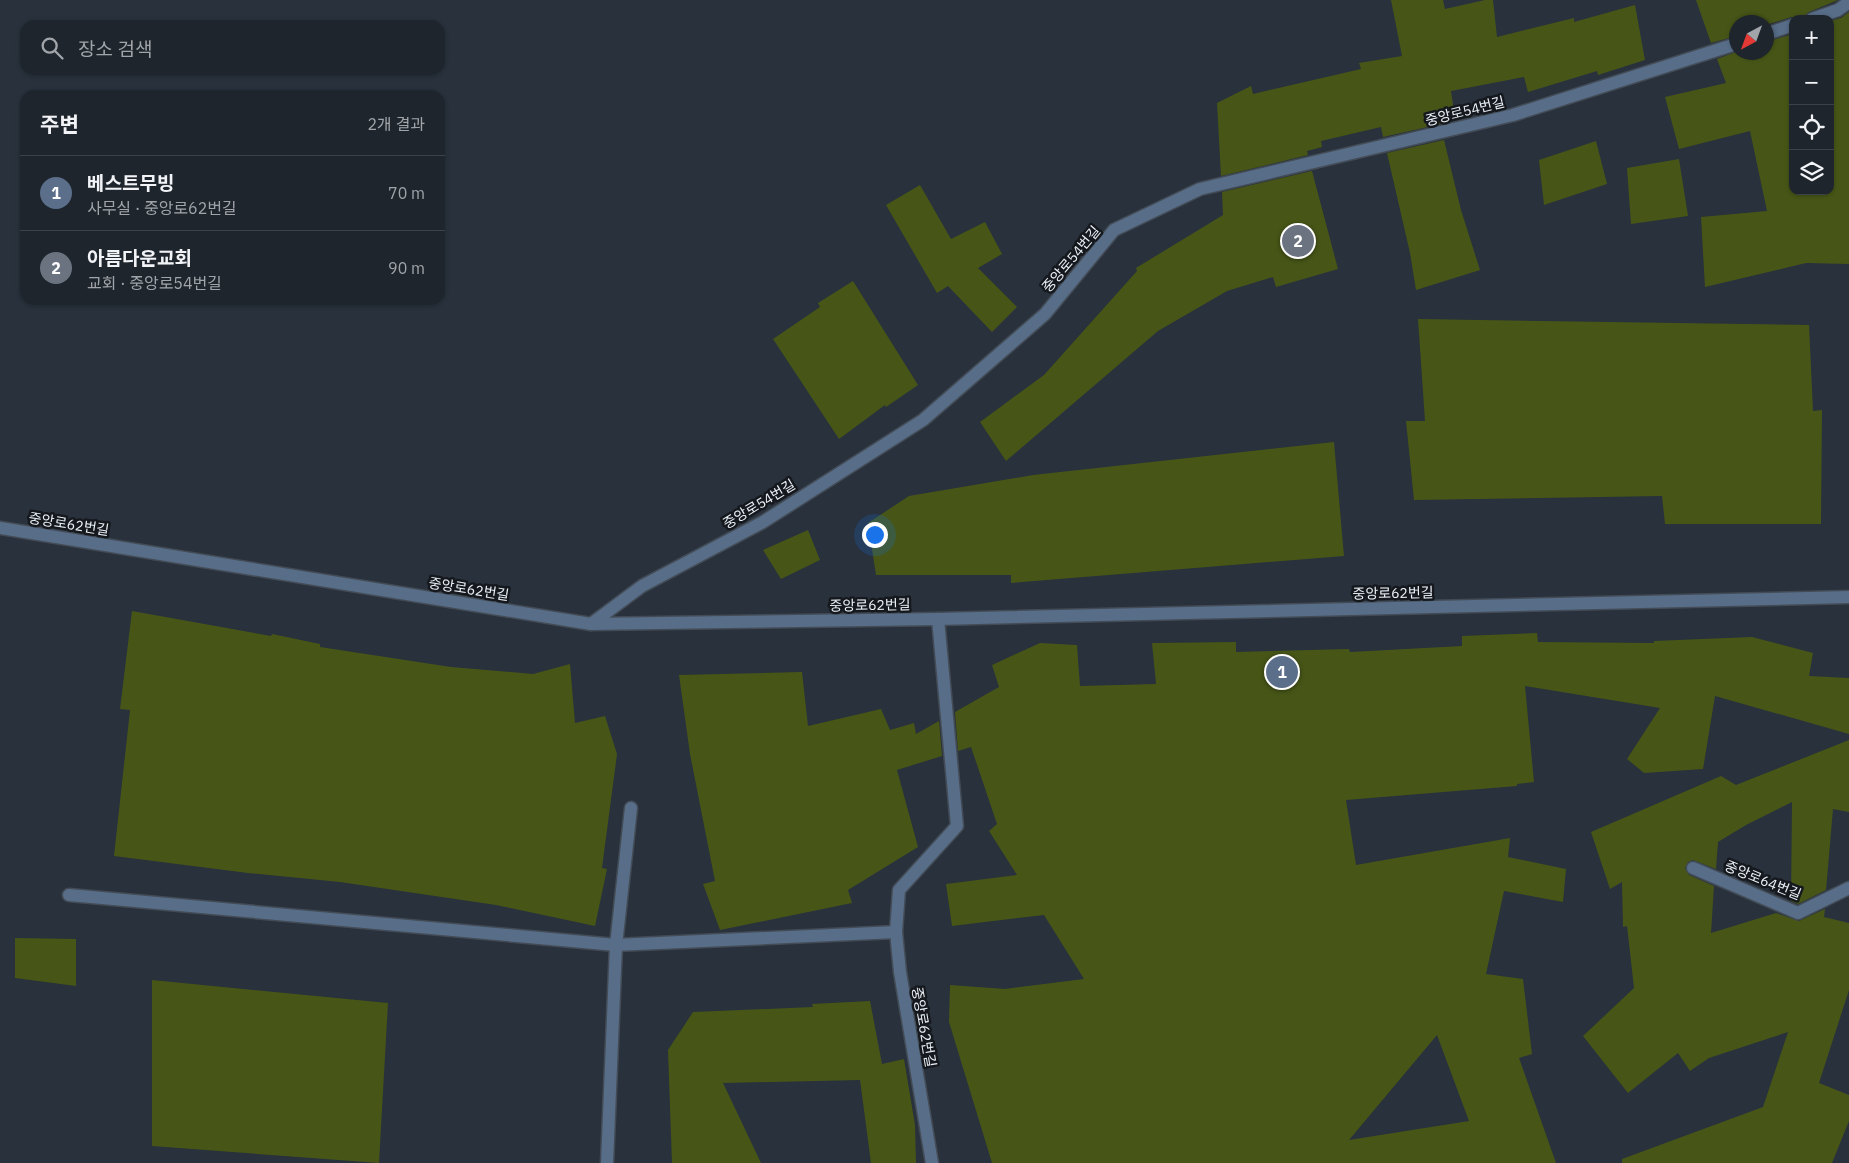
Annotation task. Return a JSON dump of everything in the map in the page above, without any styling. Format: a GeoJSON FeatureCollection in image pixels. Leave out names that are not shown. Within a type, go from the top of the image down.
{"type":"FeatureCollection","features":[{"type":"Feature","properties":{"kind":"street"},"geometry":{"type":"LineString","coordinates":[[1824,15],[1838,10],[1849,2]]}},
{"type":"Feature","properties":{"kind":"street"},"geometry":{"type":"LineString","coordinates":[[1774,31],[1789,26]]}},
{"type":"Feature","properties":{"kind":"street","name":"중앙로54번길"},"geometry":{"type":"LineString","coordinates":[[591,624],[642,586],[763,522],[923,420],[1045,314],[1114,230],[1200,189],[1513,115],[1729,46]]}},
{"type":"Feature","properties":{"kind":"street","name":"중앙로62번길"},"geometry":{"type":"LineString","coordinates":[[0,528],[591,624],[1849,597]]}},
{"type":"Feature","properties":{"kind":"street","name":"중앙로62번길"},"geometry":{"type":"LineString","coordinates":[[932,1163],[900,972],[896,932],[899,890],[957,826],[938,618]]}},
{"type":"Feature","properties":{"kind":"street"},"geometry":{"type":"LineString","coordinates":[[606,1163],[616,946],[631,808]]}},
{"type":"Feature","properties":{"kind":"street","name":"중앙로64번길"},"geometry":{"type":"LineString","coordinates":[[1693,868],[1798,913],[1849,888]]}},
{"type":"Feature","properties":{"kind":"street"},"geometry":{"type":"LineString","coordinates":[[68,894],[616,946],[896,932]]}},
{"type":"Feature","properties":{"kind":"building"},"geometry":{"type":"Polygon","coordinates":[[[1391,0],[1443,0],[1445,9],[1493,0],[1497,37],[1574,18],[1574,22],[1635,5],[1645,60],[1598,75],[1597,71],[1528,92],[1524,77],[1451,91],[1454,111],[1439,116],[1441,124],[1383,137],[1381,127],[1321,141],[1322,147],[1307,151],[1308,155],[1221,176],[1217,103],[1251,86],[1253,94],[1361,69],[1359,63],[1402,56],[1391,0]]]}},
{"type":"Feature","properties":{"kind":"building"},"geometry":{"type":"Polygon","coordinates":[[[1696,0],[1838,0],[1806,15],[1789,15],[1789,18],[1774,22],[1774,15],[1729,15],[1729,38],[1711,43],[1696,0]]]}},
{"type":"Feature","properties":{"kind":"building"},"geometry":{"type":"Polygon","coordinates":[[[1849,12],[1849,264],[1806,263],[1705,287],[1701,217],[1767,211],[1750,131],[1679,149],[1665,97],[1726,83],[1717,59],[1729,55],[1729,60],[1774,60],[1774,40],[1789,35],[1789,195],[1834,195],[1834,20],[1841,18],[1849,12]]]}},
{"type":"Feature","properties":{"kind":"building"},"geometry":{"type":"Polygon","coordinates":[[[1444,140],[1461,210],[1480,270],[1416,290],[1410,253],[1387,153],[1444,140]]]}},
{"type":"Feature","properties":{"kind":"building"},"geometry":{"type":"Polygon","coordinates":[[[1596,141],[1607,184],[1544,205],[1539,160],[1596,141]]]}},
{"type":"Feature","properties":{"kind":"building"},"geometry":{"type":"Polygon","coordinates":[[[1679,159],[1688,216],[1631,224],[1627,168],[1679,159]]]}},
{"type":"Feature","properties":{"kind":"building"},"geometry":{"type":"Polygon","coordinates":[[[1312,171],[1338,269],[1276,287],[1273,277],[1227,291],[1158,331],[1006,461],[980,422],[1044,375],[1137,271],[1136,268],[1223,215],[1222,192],[1312,171]]]}},
{"type":"Feature","properties":{"kind":"building"},"geometry":{"type":"Polygon","coordinates":[[[920,185],[951,239],[985,222],[1002,254],[978,268],[1017,307],[992,332],[948,286],[937,293],[886,205],[920,185]]]}},
{"type":"Feature","properties":{"kind":"building"},"geometry":{"type":"Polygon","coordinates":[[[853,281],[918,385],[886,407],[885,405],[839,439],[773,339],[820,307],[818,303],[853,281]]]}},
{"type":"Feature","properties":{"kind":"building"},"geometry":{"type":"Polygon","coordinates":[[[1418,319],[1809,325],[1813,411],[1822,410],[1821,524],[1665,524],[1662,496],[1414,500],[1406,421],[1425,421],[1418,319]]]}},
{"type":"Feature","properties":{"kind":"building"},"geometry":{"type":"Polygon","coordinates":[[[1334,442],[1344,556],[1011,583],[1011,575],[876,575],[868,523],[909,496],[1033,475],[1334,442]]]}},
{"type":"Feature","properties":{"kind":"building"},"geometry":{"type":"Polygon","coordinates":[[[808,530],[820,560],[781,579],[763,550],[808,530]]]}},
{"type":"Feature","properties":{"kind":"building"},"geometry":{"type":"Polygon","coordinates":[[[132,611],[271,636],[272,634],[320,644],[320,647],[451,667],[533,674],[570,664],[575,723],[605,716],[617,754],[602,868],[607,869],[595,926],[496,905],[340,882],[248,873],[114,856],[130,710],[120,709],[132,611]]]}},
{"type":"Feature","properties":{"kind":"building"},"geometry":{"type":"Polygon","coordinates":[[[1537,633],[1538,642],[1654,643],[1654,641],[1752,637],[1813,653],[1809,676],[1849,678],[1849,734],[1715,696],[1703,769],[1644,773],[1627,759],[1660,708],[1525,686],[1534,782],[1517,784],[1517,786],[1346,800],[1356,865],[1510,838],[1508,857],[1566,869],[1563,902],[1504,891],[1486,974],[1523,979],[1532,1054],[1519,1058],[1556,1163],[992,1163],[949,1022],[950,985],[1005,989],[1084,979],[1044,915],[952,926],[946,884],[1017,875],[989,831],[997,824],[971,747],[958,751],[955,712],[999,687],[992,665],[1040,643],[1077,645],[1080,686],[1156,684],[1152,643],[1236,642],[1236,652],[1349,649],[1350,652],[1462,646],[1462,636],[1537,633]],[[1437,1035],[1349,1140],[1469,1121],[1437,1035]]]}},
{"type":"Feature","properties":{"kind":"building"},"geometry":{"type":"Polygon","coordinates":[[[802,672],[808,726],[881,709],[890,730],[914,723],[916,734],[939,721],[942,756],[897,770],[918,847],[848,890],[852,903],[720,930],[703,884],[715,881],[690,754],[679,675],[802,672]]]}},
{"type":"Feature","properties":{"kind":"building"},"geometry":{"type":"Polygon","coordinates":[[[1849,740],[1849,812],[1833,809],[1826,890],[1798,904],[1791,901],[1792,802],[1746,825],[1718,842],[1716,869],[1693,860],[1688,862],[1685,868],[1689,875],[1714,886],[1711,933],[1776,913],[1799,921],[1825,909],[1824,917],[1849,923],[1849,990],[1819,1083],[1849,1095],[1849,1121],[1832,1163],[1622,1163],[1622,1159],[1763,1107],[1788,1032],[1709,1058],[1690,1071],[1678,1053],[1628,1093],[1583,1036],[1634,988],[1627,926],[1623,927],[1622,882],[1610,889],[1591,832],[1721,776],[1736,785],[1849,740]]]}},
{"type":"Feature","properties":{"kind":"building"},"geometry":{"type":"Polygon","coordinates":[[[15,938],[76,939],[76,986],[15,978],[15,938]]]}},
{"type":"Feature","properties":{"kind":"building"},"geometry":{"type":"Polygon","coordinates":[[[152,980],[388,1003],[379,1163],[152,1146],[152,980]]]}},
{"type":"Feature","properties":{"kind":"building"},"geometry":{"type":"Polygon","coordinates":[[[870,1001],[882,1064],[904,1059],[915,1125],[916,1163],[871,1163],[860,1080],[723,1083],[761,1163],[672,1163],[668,1050],[693,1012],[813,1007],[812,1004],[870,1001]]]}},
{"type":"Feature","properties":{"kind":"place","name":"아름다운교회"},"geometry":{"type":"Point","coordinates":[1298,241]}},
{"type":"Feature","properties":{"kind":"place","name":"베스트무빙"},"geometry":{"type":"Point","coordinates":[1282,672]}}]}
